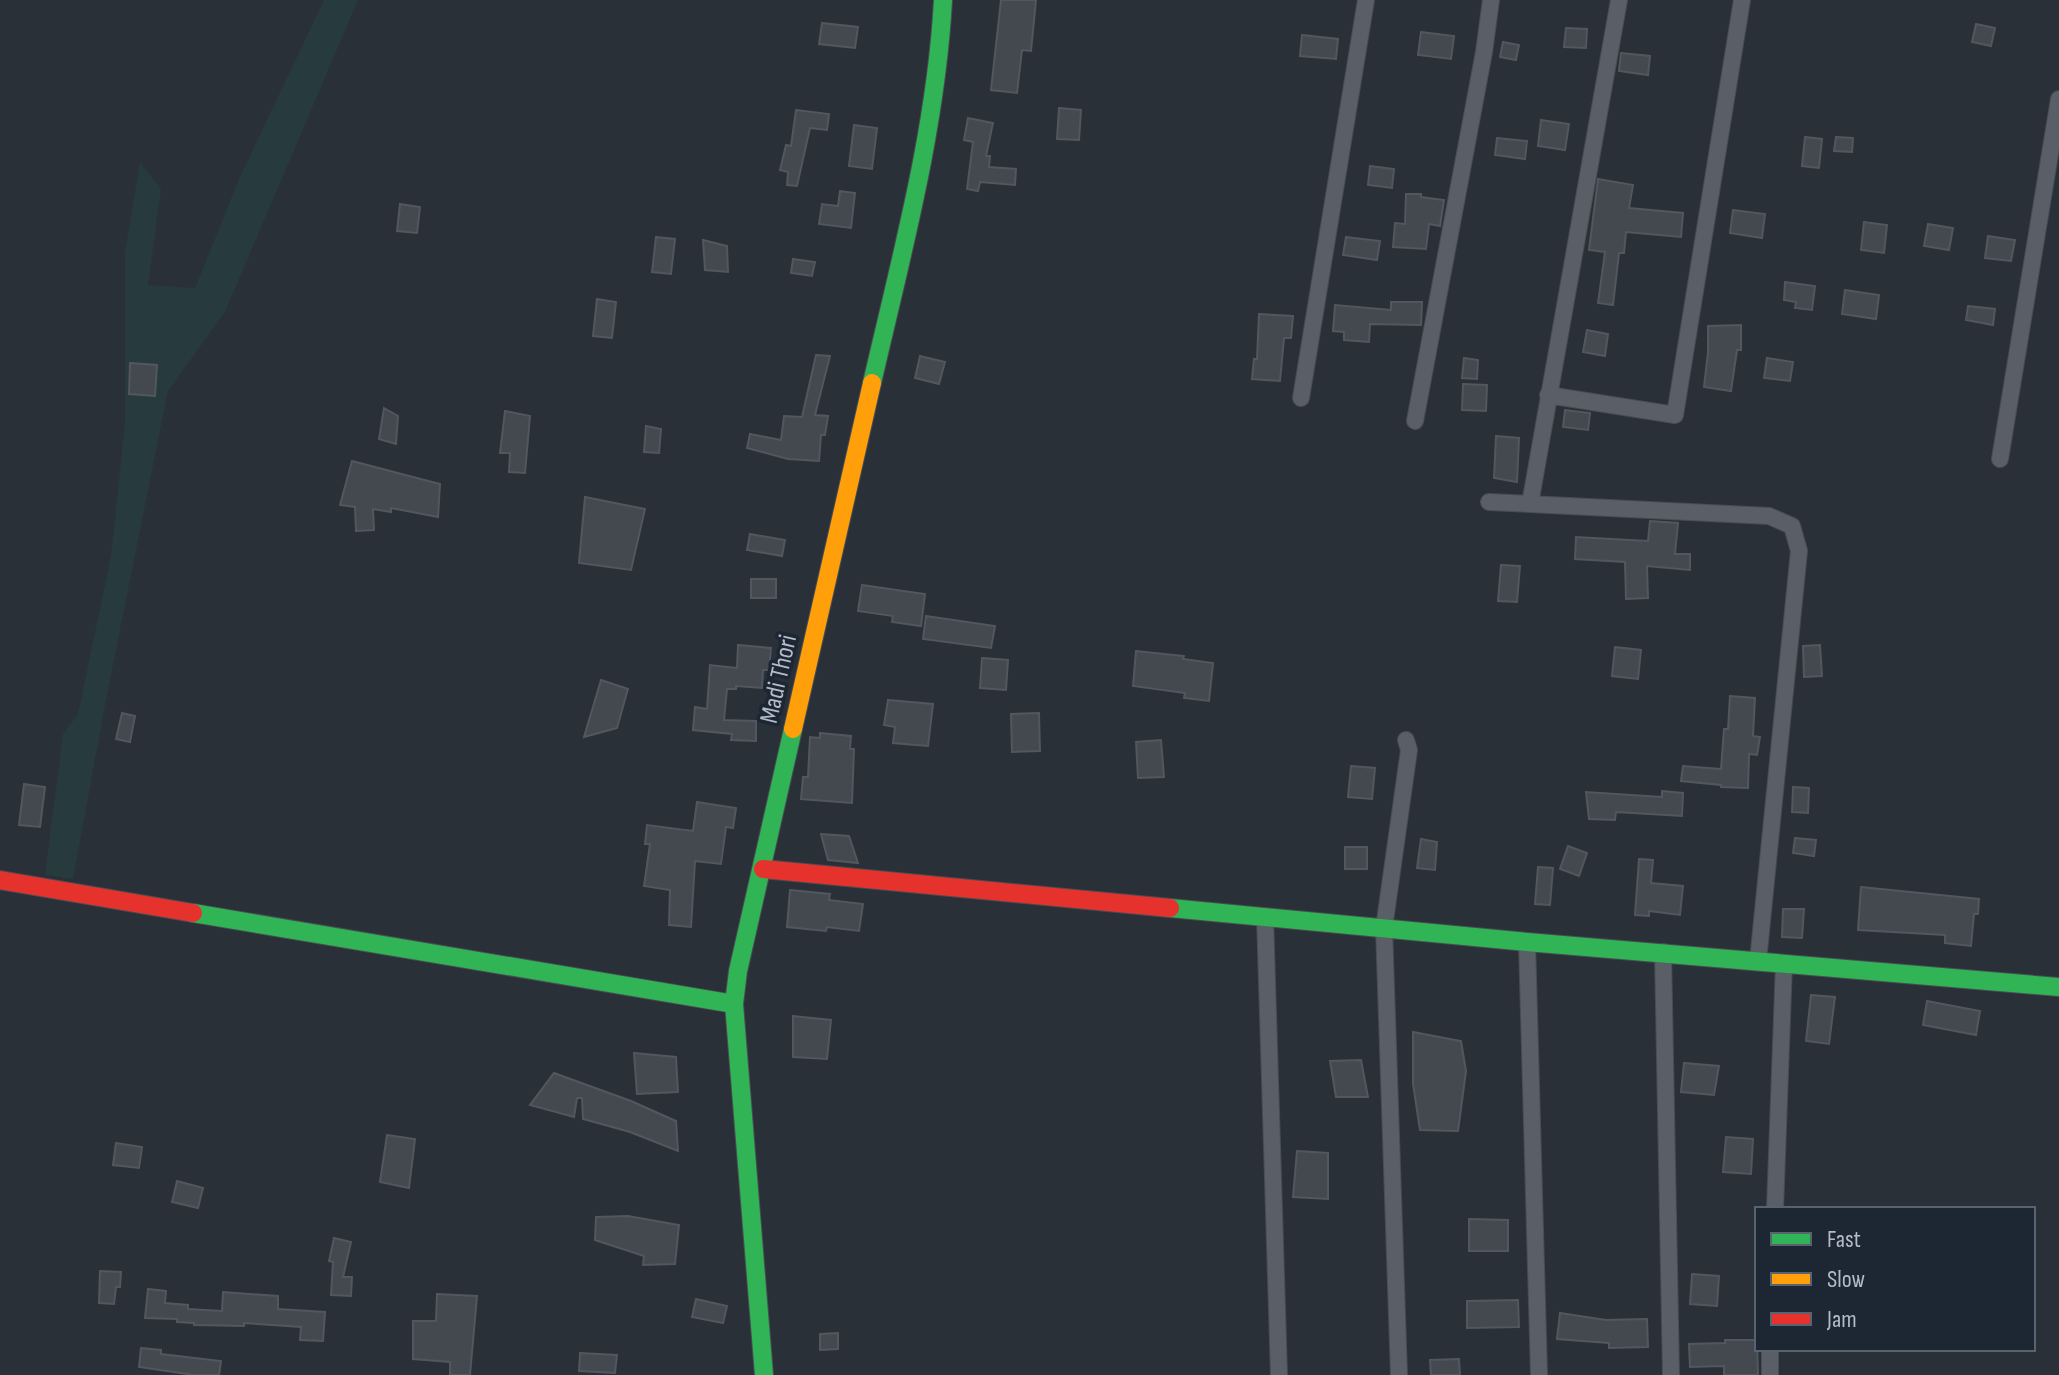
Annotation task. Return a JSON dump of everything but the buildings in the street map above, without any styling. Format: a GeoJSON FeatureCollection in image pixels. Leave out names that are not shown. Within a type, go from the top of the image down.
{"type":"FeatureCollection","features":[{"type":"Feature","properties":{"kind":"street","name":"Madi Thori"},"geometry":{"type":"LineString","coordinates":[[764,1375],[734,1004],[738,971],[920,173],[940,58],[943,0]]}},
{"type":"Feature","properties":{"kind":"street"},"geometry":{"type":"LineString","coordinates":[[1301,398],[1366,0]]}},
{"type":"Feature","properties":{"kind":"street"},"geometry":{"type":"LineString","coordinates":[[1415,421],[1491,0]]}},
{"type":"Feature","properties":{"kind":"street"},"geometry":{"type":"LineString","coordinates":[[1530,504],[1619,0]]}},
{"type":"Feature","properties":{"kind":"street"},"geometry":{"type":"LineString","coordinates":[[1548,395],[1675,415],[1742,0]]}},
{"type":"Feature","properties":{"kind":"street"},"geometry":{"type":"LineString","coordinates":[[2000,459],[2059,99]]}},
{"type":"Feature","properties":{"kind":"street"},"geometry":{"type":"LineString","coordinates":[[1489,502],[1769,516],[1792,526],[1799,551],[1758,961]]}},
{"type":"Feature","properties":{"kind":"street"},"geometry":{"type":"LineString","coordinates":[[1399,1375],[1384,928],[1409,750],[1406,740]]}},
{"type":"Feature","properties":{"kind":"street"},"geometry":{"type":"LineString","coordinates":[[763,869],[1527,942],[2059,987]]}},
{"type":"Feature","properties":{"kind":"street"},"geometry":{"type":"LineString","coordinates":[[0,880],[734,1004]]}},
{"type":"Feature","properties":{"kind":"street"},"geometry":{"type":"LineString","coordinates":[[1265,916],[1279,1375]]}},
{"type":"Feature","properties":{"kind":"street"},"geometry":{"type":"LineString","coordinates":[[1527,942],[1539,1375]]}},
{"type":"Feature","properties":{"kind":"street"},"geometry":{"type":"LineString","coordinates":[[1663,952],[1671,1375]]}},
{"type":"Feature","properties":{"kind":"street"},"geometry":{"type":"LineString","coordinates":[[1775,1207],[1784,963]]}},
{"type":"Feature","properties":{"kind":"street"},"geometry":{"type":"LineString","coordinates":[[1770,1351],[1770,1375]]}},
{"type":"Feature","properties":{"kind":"green space"},"geometry":{"type":"Polygon","coordinates":[[[324,0],[358,0],[225,312],[168,391],[73,879],[45,875],[63,734],[78,714],[111,556],[125,423],[125,252],[140,162],[161,189],[148,285],[195,288],[239,179],[324,0]]]}},
{"type":"Feature","properties":{"kind":"traffic: fast"},"geometry":{"type":"LineString","coordinates":[[872,383],[925,145],[943,0]]}},
{"type":"Feature","properties":{"kind":"traffic: fast"},"geometry":{"type":"LineString","coordinates":[[764,1375],[734,1004],[738,971],[793,729]]}},
{"type":"Feature","properties":{"kind":"traffic: fast"},"geometry":{"type":"LineString","coordinates":[[1170,908],[2059,987]]}},
{"type":"Feature","properties":{"kind":"traffic: fast"},"geometry":{"type":"LineString","coordinates":[[193,913],[734,1004]]}},
{"type":"Feature","properties":{"kind":"traffic: slow"},"geometry":{"type":"LineString","coordinates":[[793,729],[872,383]]}},
{"type":"Feature","properties":{"kind":"traffic: jam"},"geometry":{"type":"LineString","coordinates":[[763,869],[1170,908]]}},
{"type":"Feature","properties":{"kind":"traffic: jam"},"geometry":{"type":"LineString","coordinates":[[0,880],[193,913]]}}]}
